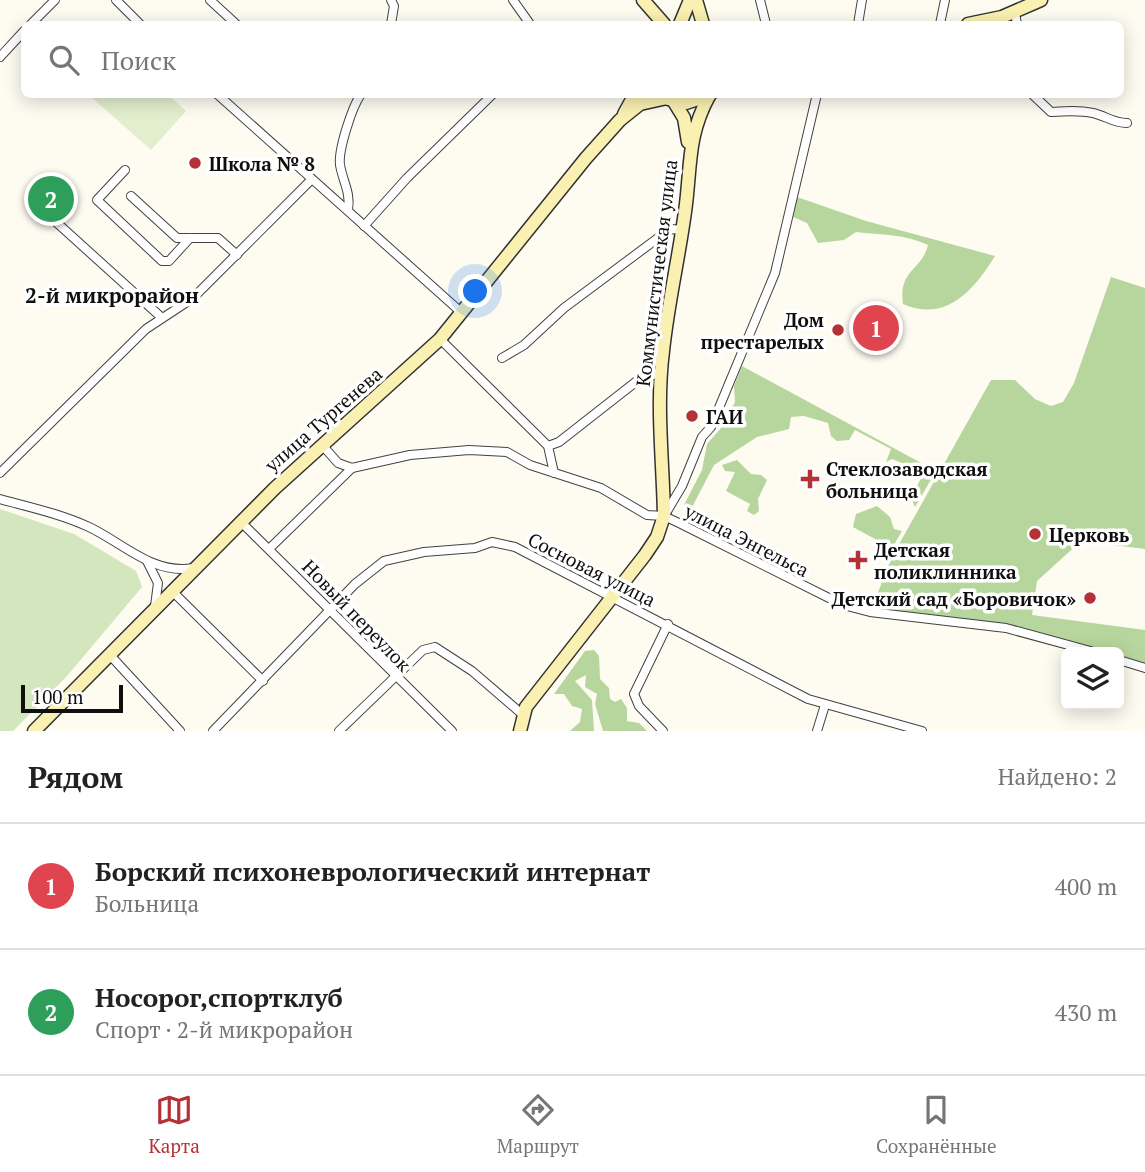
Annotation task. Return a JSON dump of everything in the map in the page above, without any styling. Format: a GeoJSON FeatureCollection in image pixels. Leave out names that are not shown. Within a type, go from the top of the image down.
{"type":"FeatureCollection","features":[{"type":"Feature","properties":{"kind":"street"},"geometry":{"type":"LineString","coordinates":[[34,21],[55,0]]}},
{"type":"Feature","properties":{"kind":"street"},"geometry":{"type":"LineString","coordinates":[[116,0],[137,21]]}},
{"type":"Feature","properties":{"kind":"street"},"geometry":{"type":"LineString","coordinates":[[210,0],[233,21]]}},
{"type":"Feature","properties":{"kind":"street"},"geometry":{"type":"LineString","coordinates":[[391,0],[391,21]]}},
{"type":"Feature","properties":{"kind":"street"},"geometry":{"type":"LineString","coordinates":[[513,0],[528,21]]}},
{"type":"Feature","properties":{"kind":"street"},"geometry":{"type":"LineString","coordinates":[[642,0],[649,21]]}},
{"type":"Feature","properties":{"kind":"street"},"geometry":{"type":"LineString","coordinates":[[642,0],[661,21]]}},
{"type":"Feature","properties":{"kind":"street"},"geometry":{"type":"LineString","coordinates":[[681,21],[690,0]]}},
{"type":"Feature","properties":{"kind":"street"},"geometry":{"type":"LineString","coordinates":[[696,0],[702,21]]}},
{"type":"Feature","properties":{"kind":"street"},"geometry":{"type":"LineString","coordinates":[[760,0],[765,21]]}},
{"type":"Feature","properties":{"kind":"street"},"geometry":{"type":"LineString","coordinates":[[859,21],[862,0]]}},
{"type":"Feature","properties":{"kind":"street"},"geometry":{"type":"LineString","coordinates":[[940,21],[944,0]]}},
{"type":"Feature","properties":{"kind":"street"},"geometry":{"type":"LineString","coordinates":[[997,21],[1016,19],[1041,0]]}},
{"type":"Feature","properties":{"kind":"street"},"geometry":{"type":"LineString","coordinates":[[0,57],[21,34]]}},
{"type":"Feature","properties":{"kind":"street"},"geometry":{"type":"LineString","coordinates":[[223,98],[462,313]]}},
{"type":"Feature","properties":{"kind":"street"},"geometry":{"type":"LineString","coordinates":[[348,210],[349,196],[340,161],[351,116],[359,98]]}},
{"type":"Feature","properties":{"kind":"street"},"geometry":{"type":"LineString","coordinates":[[364,226],[407,178],[489,98]]}},
{"type":"Feature","properties":{"kind":"street","name":"улица Тургенева"},"geometry":{"type":"LineString","coordinates":[[620,120],[633,98]]}},
{"type":"Feature","properties":{"kind":"street","name":"улица Тургенева"},"geometry":{"type":"LineString","coordinates":[[34,731],[240,522],[440,339],[586,158],[620,120],[640,104],[667,98],[686,103],[701,98]]}},
{"type":"Feature","properties":{"kind":"street","name":"Коммунистическая улица"},"geometry":{"type":"LineString","coordinates":[[667,98],[684,118],[689,150]]}},
{"type":"Feature","properties":{"kind":"street","name":"Коммунистическая улица"},"geometry":{"type":"LineString","coordinates":[[522,715],[657,537],[664,516],[661,373],[689,150],[696,121],[708,98]]}},
{"type":"Feature","properties":{"kind":"street"},"geometry":{"type":"LineString","coordinates":[[664,516],[682,486],[702,437],[711,427],[760,315],[781,249],[816,98]]}},
{"type":"Feature","properties":{"kind":"street"},"geometry":{"type":"LineString","coordinates":[[1036,98],[1052,113],[1097,113],[1113,123],[1127,123]]}},
{"type":"Feature","properties":{"kind":"street"},"geometry":{"type":"LineString","coordinates":[[125,170],[97,200],[162,261],[169,261],[190,238]]}},
{"type":"Feature","properties":{"kind":"street"},"geometry":{"type":"LineString","coordinates":[[0,473],[146,329],[192,298],[312,180]]}},
{"type":"Feature","properties":{"kind":"street"},"geometry":{"type":"LineString","coordinates":[[131,196],[173,235],[218,238],[237,255]]}},
{"type":"Feature","properties":{"kind":"street"},"geometry":{"type":"LineString","coordinates":[[56,222],[161,317]]}},
{"type":"Feature","properties":{"kind":"street"},"geometry":{"type":"LineString","coordinates":[[502,358],[524,345],[564,308],[662,235],[672,229],[681,230]]}},
{"type":"Feature","properties":{"kind":"street"},"geometry":{"type":"LineString","coordinates":[[440,339],[548,446],[554,473]]}},
{"type":"Feature","properties":{"kind":"street"},"geometry":{"type":"LineString","coordinates":[[548,446],[559,442],[642,377],[661,373]]}},
{"type":"Feature","properties":{"kind":"street"},"geometry":{"type":"LineString","coordinates":[[270,548],[352,468],[338,463],[323,446]]}},
{"type":"Feature","properties":{"kind":"street","name":"улица Энгельса"},"geometry":{"type":"LineString","coordinates":[[352,468],[410,455],[469,450],[507,452],[554,473],[601,488],[647,514],[664,516],[843,605],[870,612],[1006,628],[1076,647]]}},
{"type":"Feature","properties":{"kind":"street"},"geometry":{"type":"LineString","coordinates":[[0,499],[89,527],[147,561],[172,570],[193,568]]}},
{"type":"Feature","properties":{"kind":"street","name":"Новый переулок"},"geometry":{"type":"LineString","coordinates":[[240,522],[270,548],[394,677],[452,731]]}},
{"type":"Feature","properties":{"kind":"street","name":"Сосновая улица"},"geometry":{"type":"LineString","coordinates":[[213,731],[355,584],[384,561],[424,552],[475,548],[492,542],[515,547],[612,599],[668,624],[825,705],[922,731]]}},
{"type":"Feature","properties":{"kind":"street"},"geometry":{"type":"LineString","coordinates":[[147,561],[158,583],[155,606]]}},
{"type":"Feature","properties":{"kind":"street"},"geometry":{"type":"LineString","coordinates":[[171,590],[263,681]]}},
{"type":"Feature","properties":{"kind":"street"},"geometry":{"type":"LineString","coordinates":[[663,731],[639,706],[634,694],[668,624]]}},
{"type":"Feature","properties":{"kind":"street"},"geometry":{"type":"LineString","coordinates":[[339,731],[423,650],[435,647],[472,671],[522,715],[520,731]]}},
{"type":"Feature","properties":{"kind":"street"},"geometry":{"type":"LineString","coordinates":[[109,654],[180,731]]}},
{"type":"Feature","properties":{"kind":"street"},"geometry":{"type":"LineString","coordinates":[[1124,662],[1145,668]]}},
{"type":"Feature","properties":{"kind":"street"},"geometry":{"type":"LineString","coordinates":[[817,731],[825,705]]}},
{"type":"Feature","properties":{"kind":"green space"},"geometry":{"type":"Polygon","coordinates":[[[92,98],[171,98],[186,111],[151,150],[92,98]]]}},
{"type":"Feature","properties":{"kind":"green space"},"geometry":{"type":"Polygon","coordinates":[[[797,197],[866,221],[995,256],[978,281],[957,300],[933,309],[918,309],[903,304],[902,292],[907,277],[925,254],[928,245],[902,237],[856,232],[844,240],[818,243],[807,223],[793,217],[797,197]]]}},
{"type":"Feature","properties":{"kind":"green space"},"geometry":{"type":"Polygon","coordinates":[[[1111,277],[1145,288],[1145,549],[1081,541],[1037,581],[1032,615],[1145,630],[1145,668],[1124,662],[1124,647],[1077,647],[1047,638],[870,612],[893,555],[991,380],[1015,380],[1035,399],[1051,406],[1063,402],[1074,383],[1111,277]]]}},
{"type":"Feature","properties":{"kind":"green space"},"geometry":{"type":"Polygon","coordinates":[[[742,366],[936,471],[915,507],[911,498],[921,478],[919,470],[892,459],[886,462],[891,449],[855,430],[849,440],[837,441],[831,436],[828,423],[804,416],[791,417],[789,429],[757,437],[714,465],[691,509],[684,505],[702,470],[707,444],[721,428],[735,402],[734,386],[742,366]]]}},
{"type":"Feature","properties":{"kind":"green space"},"geometry":{"type":"Polygon","coordinates":[[[737,460],[751,474],[761,475],[767,480],[758,499],[759,511],[754,515],[747,511],[750,504],[726,491],[735,472],[725,471],[722,465],[737,460]]]}},
{"type":"Feature","properties":{"kind":"green space"},"geometry":{"type":"Polygon","coordinates":[[[877,506],[890,517],[894,529],[902,531],[888,555],[880,558],[886,545],[853,527],[856,514],[877,506]]]}},
{"type":"Feature","properties":{"kind":"green space"},"geometry":{"type":"Polygon","coordinates":[[[0,509],[74,534],[136,571],[142,587],[67,676],[13,731],[0,731],[0,509]]]}},
{"type":"Feature","properties":{"kind":"green space"},"geometry":{"type":"Polygon","coordinates":[[[594,650],[599,656],[600,679],[609,688],[610,699],[615,702],[621,699],[627,708],[627,721],[639,723],[647,731],[603,731],[595,704],[597,694],[585,687],[586,675],[575,681],[592,700],[594,731],[570,731],[580,722],[582,709],[572,706],[564,694],[554,694],[585,651],[594,650]]]}},
{"type":"Feature","properties":{"kind":"place","name":"Школа № 8"},"geometry":{"type":"Point","coordinates":[195,163]}},
{"type":"Feature","properties":{"kind":"place","name":"Носорог,спортклуб"},"geometry":{"type":"Point","coordinates":[51,199]}},
{"type":"Feature","properties":{"kind":"place","name":"Борский психоневрологический интернат"},"geometry":{"type":"Point","coordinates":[876,328]}},
{"type":"Feature","properties":{"kind":"place","name":"Дом престарелых"},"geometry":{"type":"Point","coordinates":[838,330]}},
{"type":"Feature","properties":{"kind":"place","name":"ГАИ"},"geometry":{"type":"Point","coordinates":[692,416]}},
{"type":"Feature","properties":{"kind":"place","name":"Стеклозаводская больница"},"geometry":{"type":"Point","coordinates":[810,479]}},
{"type":"Feature","properties":{"kind":"place","name":"Церковь"},"geometry":{"type":"Point","coordinates":[1035,534]}},
{"type":"Feature","properties":{"kind":"place","name":"Детская поликлинника"},"geometry":{"type":"Point","coordinates":[858,560]}},
{"type":"Feature","properties":{"kind":"place","name":"Детский сад «Боровичок»"},"geometry":{"type":"Point","coordinates":[1090,598]}},
{"type":"Feature","properties":{"kind":"district","name":"2-й микрорайон"},"geometry":{"type":"Point","coordinates":[112,295]}}]}
